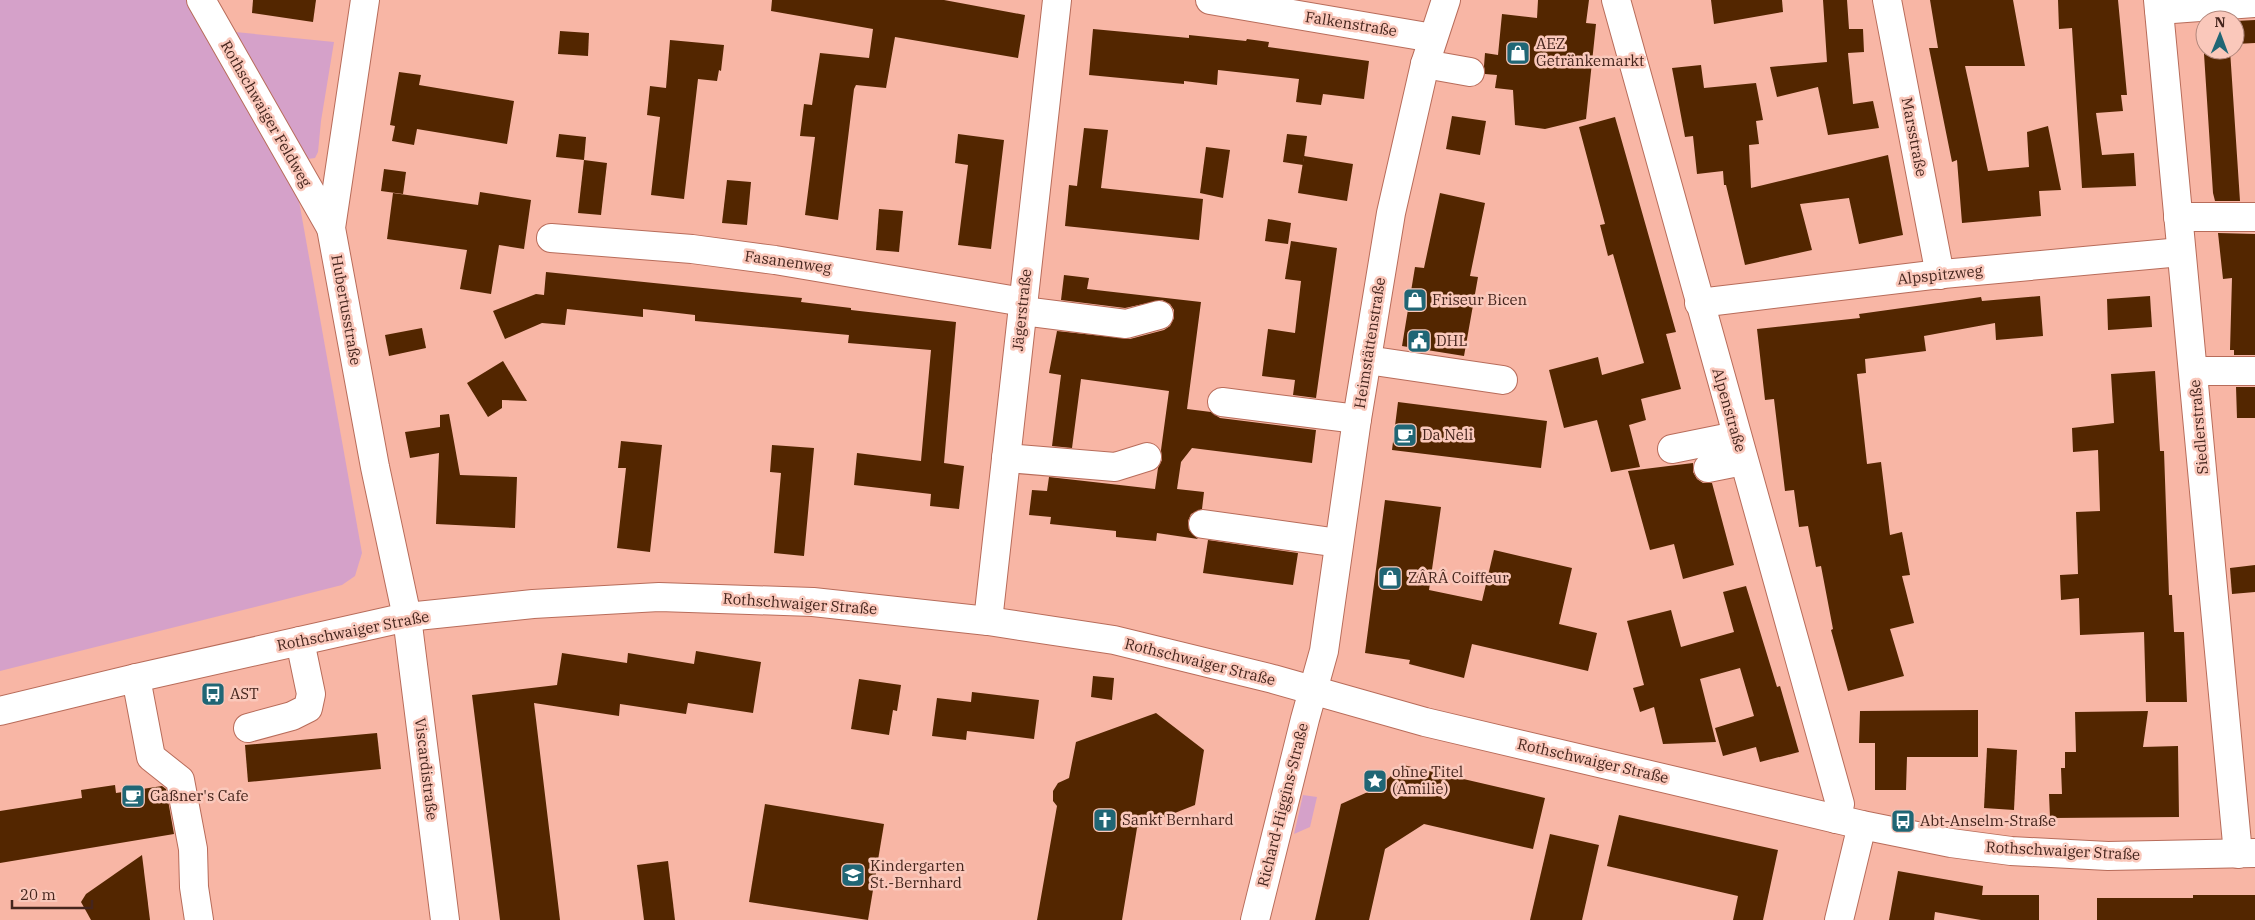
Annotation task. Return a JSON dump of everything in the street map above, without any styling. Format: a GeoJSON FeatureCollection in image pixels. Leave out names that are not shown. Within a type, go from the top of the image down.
{"type":"FeatureCollection","features":[{"type":"Feature","properties":{"kind":"street","name":"Rothschwaiger Feldweg"},"geometry":{"type":"LineString","coordinates":[[201,0],[331,228]]}},
{"type":"Feature","properties":{"kind":"street","name":"Hubertusstraße"},"geometry":{"type":"LineString","coordinates":[[365,0],[331,228],[375,467],[407,617]]}},
{"type":"Feature","properties":{"kind":"street","name":"Jägerstraße"},"geometry":{"type":"LineString","coordinates":[[988,621],[1023,306],[1048,162],[1057,0]]}},
{"type":"Feature","properties":{"kind":"street","name":"Falkenstraße"},"geometry":{"type":"LineString","coordinates":[[1210,0],[1433,38]]}},
{"type":"Feature","properties":{"kind":"street","name":"Heimstättenstraße"},"geometry":{"type":"LineString","coordinates":[[1312,690],[1328,631],[1357,419],[1391,213],[1425,64],[1446,0]]}},
{"type":"Feature","properties":{"kind":"street","name":"Alpenstraße"},"geometry":{"type":"LineString","coordinates":[[1616,0],[1698,303],[1840,804],[1849,822]]}},
{"type":"Feature","properties":{"kind":"street","name":"Marsstraße"},"geometry":{"type":"LineString","coordinates":[[1887,0],[1940,275]]}},
{"type":"Feature","properties":{"kind":"street"},"geometry":{"type":"LineString","coordinates":[[2158,5],[2255,3]]}},
{"type":"Feature","properties":{"kind":"street","name":"Siedlerstraße"},"geometry":{"type":"LineString","coordinates":[[2158,5],[2181,252],[2247,853]]}},
{"type":"Feature","properties":{"kind":"street"},"geometry":{"type":"LineString","coordinates":[[1425,64],[1470,72]]}},
{"type":"Feature","properties":{"kind":"street"},"geometry":{"type":"LineString","coordinates":[[2178,217],[2255,216]]}},
{"type":"Feature","properties":{"kind":"street","name":"Fasanenweg"},"geometry":{"type":"LineString","coordinates":[[551,238],[692,249],[775,260],[1126,324],[1159,315]]}},
{"type":"Feature","properties":{"kind":"street","name":"Alpspitzweg"},"geometry":{"type":"LineString","coordinates":[[1698,303],[1940,275],[2181,252]]}},
{"type":"Feature","properties":{"kind":"street"},"geometry":{"type":"LineString","coordinates":[[1367,360],[1503,380]]}},
{"type":"Feature","properties":{"kind":"street"},"geometry":{"type":"LineString","coordinates":[[2194,372],[2255,371]]}},
{"type":"Feature","properties":{"kind":"street"},"geometry":{"type":"LineString","coordinates":[[1222,402],[1357,419]]}},
{"type":"Feature","properties":{"kind":"street"},"geometry":{"type":"LineString","coordinates":[[1672,449],[1740,449]]}},
{"type":"Feature","properties":{"kind":"street"},"geometry":{"type":"LineString","coordinates":[[1708,468],[1740,449]]}},
{"type":"Feature","properties":{"kind":"street"},"geometry":{"type":"LineString","coordinates":[[1006,458],[1115,467],[1147,457]]}},
{"type":"Feature","properties":{"kind":"street"},"geometry":{"type":"LineString","coordinates":[[1203,524],[1339,542]]}},
{"type":"Feature","properties":{"kind":"street","name":"Rothschwaiger Straße"},"geometry":{"type":"LineString","coordinates":[[0,711],[136,678],[407,617],[542,604],[659,597],[813,602],[988,621],[1114,640],[1312,690],[1425,722],[1849,822],[1950,843],[2011,851],[2108,856],[2247,853]]}},
{"type":"Feature","properties":{"kind":"street","name":"Viscardistraße"},"geometry":{"type":"LineString","coordinates":[[407,617],[445,920]]}},
{"type":"Feature","properties":{"kind":"street"},"geometry":{"type":"LineString","coordinates":[[248,728],[292,716],[308,708],[310,694],[300,641]]}},
{"type":"Feature","properties":{"kind":"street"},"geometry":{"type":"LineString","coordinates":[[136,678],[141,759],[180,780],[193,849],[194,887],[199,920]]}},
{"type":"Feature","properties":{"kind":"street","name":"Richard-Higgins-Straße"},"geometry":{"type":"LineString","coordinates":[[1255,920],[1312,690]]}},
{"type":"Feature","properties":{"kind":"street"},"geometry":{"type":"LineString","coordinates":[[1839,920],[1849,822]]}},
{"type":"Feature","properties":{"kind":"shaded area"},"geometry":{"type":"Polygon","coordinates":[[[0,0],[192,0],[283,164],[299,201],[362,553],[355,576],[342,585],[0,671],[0,0]]]}},
{"type":"Feature","properties":{"kind":"shaded area"},"geometry":{"type":"Polygon","coordinates":[[[235,32],[334,42],[318,152],[315,158],[308,159],[298,150],[235,32]]]}},
{"type":"Feature","properties":{"kind":"shaded area"},"geometry":{"type":"Polygon","coordinates":[[[1303,795],[1317,797],[1310,827],[1294,834],[1303,795]]]}},
{"type":"Feature","properties":{"kind":"building"},"geometry":{"type":"Polygon","coordinates":[[[253,0],[316,0],[313,22],[252,13],[253,0]]]}},
{"type":"Feature","properties":{"kind":"building"},"geometry":{"type":"Polygon","coordinates":[[[772,0],[944,0],[1025,15],[1018,58],[895,37],[886,88],[856,85],[854,89],[838,220],[805,215],[815,137],[800,136],[804,104],[812,105],[820,53],[869,58],[873,29],[771,11],[772,0]]]}},
{"type":"Feature","properties":{"kind":"building"},"geometry":{"type":"Polygon","coordinates":[[[1538,0],[1589,0],[1586,23],[1596,24],[1586,119],[1545,129],[1515,125],[1513,90],[1495,88],[1497,75],[1485,74],[1484,66],[1485,53],[1498,55],[1502,14],[1537,18],[1538,0]]]}},
{"type":"Feature","properties":{"kind":"building"},"geometry":{"type":"Polygon","coordinates":[[[1711,0],[1782,0],[1783,12],[1714,24],[1711,0]]]}},
{"type":"Feature","properties":{"kind":"building"},"geometry":{"type":"Polygon","coordinates":[[[1823,0],[1847,0],[1849,29],[1863,29],[1864,52],[1848,53],[1853,104],[1873,101],[1879,128],[1828,135],[1818,87],[1777,97],[1770,67],[1827,62],[1823,0]]]}},
{"type":"Feature","properties":{"kind":"building"},"geometry":{"type":"Polygon","coordinates":[[[1930,0],[2013,0],[2025,66],[1965,66],[1988,171],[2029,167],[2027,132],[2048,126],[2061,190],[2039,191],[2041,216],[1962,223],[1957,160],[1952,162],[1929,48],[1938,48],[1930,0]]]}},
{"type":"Feature","properties":{"kind":"building"},"geometry":{"type":"Polygon","coordinates":[[[2058,0],[2118,0],[2127,95],[2121,95],[2123,111],[2096,113],[2102,155],[2134,153],[2136,186],[2082,188],[2072,28],[2059,29],[2058,0]]]}},
{"type":"Feature","properties":{"kind":"building"},"geometry":{"type":"Polygon","coordinates":[[[2245,20],[2255,20],[2255,43],[2245,44],[2245,20]]]}},
{"type":"Feature","properties":{"kind":"building"},"geometry":{"type":"Polygon","coordinates":[[[1093,29],[1189,38],[1189,35],[1246,41],[1247,39],[1269,42],[1268,47],[1369,61],[1364,99],[1323,94],[1321,105],[1296,102],[1299,79],[1218,70],[1217,85],[1184,81],[1184,84],[1089,75],[1093,29]]]}},
{"type":"Feature","properties":{"kind":"building"},"geometry":{"type":"Polygon","coordinates":[[[560,31],[589,33],[588,56],[558,54],[560,31]]]}},
{"type":"Feature","properties":{"kind":"building"},"geometry":{"type":"Polygon","coordinates":[[[670,40],[724,45],[721,71],[719,70],[717,81],[698,79],[684,199],[651,195],[660,117],[647,115],[650,86],[666,88],[670,40]]]}},
{"type":"Feature","properties":{"kind":"building"},"geometry":{"type":"Polygon","coordinates":[[[2204,60],[2231,60],[2240,201],[2215,201],[2204,60]]]}},
{"type":"Feature","properties":{"kind":"building"},"geometry":{"type":"Polygon","coordinates":[[[1701,65],[1704,88],[1756,83],[1763,120],[1756,121],[1759,144],[1749,145],[1751,188],[1888,155],[1903,235],[1859,244],[1849,198],[1800,204],[1812,250],[1745,265],[1726,185],[1724,185],[1723,171],[1697,174],[1693,136],[1685,137],[1672,68],[1701,65]]]}},
{"type":"Feature","properties":{"kind":"building"},"geometry":{"type":"Polygon","coordinates":[[[399,72],[421,75],[419,85],[514,101],[507,144],[417,129],[414,145],[392,141],[395,126],[390,125],[399,72]]]}},
{"type":"Feature","properties":{"kind":"building"},"geometry":{"type":"Polygon","coordinates":[[[1452,116],[1486,121],[1480,155],[1446,149],[1452,116]]]}},
{"type":"Feature","properties":{"kind":"building"},"geometry":{"type":"Polygon","coordinates":[[[1615,117],[1676,332],[1666,334],[1681,389],[1641,399],[1646,420],[1629,425],[1640,467],[1611,472],[1597,420],[1564,428],[1549,370],[1598,357],[1602,375],[1644,363],[1613,254],[1608,256],[1600,225],[1605,224],[1579,127],[1615,117]]]}},
{"type":"Feature","properties":{"kind":"building"},"geometry":{"type":"Polygon","coordinates":[[[1084,128],[1108,130],[1101,188],[1203,199],[1199,240],[1065,226],[1069,185],[1077,186],[1084,128]]]}},
{"type":"Feature","properties":{"kind":"building"},"geometry":{"type":"Polygon","coordinates":[[[559,134],[586,137],[584,160],[556,157],[559,134]]]}},
{"type":"Feature","properties":{"kind":"building"},"geometry":{"type":"Polygon","coordinates":[[[958,134],[1004,140],[991,249],[958,245],[968,165],[955,163],[958,134]]]}},
{"type":"Feature","properties":{"kind":"building"},"geometry":{"type":"Polygon","coordinates":[[[1287,134],[1307,136],[1303,165],[1283,162],[1287,134]]]}},
{"type":"Feature","properties":{"kind":"building"},"geometry":{"type":"Polygon","coordinates":[[[1206,147],[1230,150],[1223,198],[1200,193],[1206,147]]]}},
{"type":"Feature","properties":{"kind":"building"},"geometry":{"type":"Polygon","coordinates":[[[1304,156],[1353,164],[1347,201],[1298,193],[1304,156]]]}},
{"type":"Feature","properties":{"kind":"building"},"geometry":{"type":"Polygon","coordinates":[[[584,160],[607,163],[601,215],[578,213],[584,160]]]}},
{"type":"Feature","properties":{"kind":"building"},"geometry":{"type":"Polygon","coordinates":[[[384,169],[406,172],[403,194],[381,191],[384,169]]]}},
{"type":"Feature","properties":{"kind":"building"},"geometry":{"type":"Polygon","coordinates":[[[727,180],[751,182],[747,225],[722,223],[727,180]]]}},
{"type":"Feature","properties":{"kind":"building"},"geometry":{"type":"Polygon","coordinates":[[[480,192],[531,200],[524,249],[499,245],[491,294],[460,289],[467,250],[387,239],[393,193],[478,205],[480,192]]]}},
{"type":"Feature","properties":{"kind":"building"},"geometry":{"type":"Polygon","coordinates":[[[1440,193],[1485,203],[1470,276],[1478,277],[1464,356],[1402,346],[1415,267],[1424,268],[1440,193]]]}},
{"type":"Feature","properties":{"kind":"building"},"geometry":{"type":"Polygon","coordinates":[[[879,209],[903,211],[899,252],[876,250],[879,209]]]}},
{"type":"Feature","properties":{"kind":"building"},"geometry":{"type":"Polygon","coordinates":[[[1268,219],[1291,223],[1288,244],[1265,241],[1268,219]]]}},
{"type":"Feature","properties":{"kind":"building"},"geometry":{"type":"Polygon","coordinates":[[[2218,233],[2255,234],[2255,355],[2234,355],[2234,350],[2230,350],[2232,278],[2223,279],[2218,233]]]}},
{"type":"Feature","properties":{"kind":"building"},"geometry":{"type":"Polygon","coordinates":[[[1291,241],[1337,248],[1316,398],[1293,395],[1295,380],[1262,376],[1268,329],[1295,333],[1301,281],[1285,279],[1291,241]]]}},
{"type":"Feature","properties":{"kind":"building"},"geometry":{"type":"Polygon","coordinates":[[[546,272],[802,298],[801,302],[851,308],[851,310],[956,322],[944,463],[964,466],[959,509],[930,506],[931,494],[854,485],[857,453],[921,461],[931,350],[848,343],[849,335],[695,321],[695,315],[643,309],[643,317],[567,309],[565,325],[542,323],[505,339],[493,311],[536,294],[544,295],[546,272]]]}},
{"type":"Feature","properties":{"kind":"building"},"geometry":{"type":"Polygon","coordinates":[[[1064,275],[1089,278],[1087,289],[1201,302],[1187,409],[1211,412],[1220,418],[1316,430],[1312,463],[1192,448],[1181,462],[1177,489],[1204,492],[1202,509],[1191,514],[1188,521],[1189,530],[1198,539],[1157,533],[1156,541],[1116,537],[1116,531],[1050,524],[1051,517],[1029,515],[1032,490],[1047,491],[1049,477],[1155,489],[1158,468],[1162,460],[1161,450],[1169,391],[1081,379],[1072,448],[1052,446],[1061,375],[1049,373],[1057,331],[1130,339],[1164,330],[1170,326],[1174,318],[1174,310],[1170,304],[1162,300],[1125,308],[1061,300],[1064,275]]]}},
{"type":"Feature","properties":{"kind":"building"},"geometry":{"type":"Polygon","coordinates":[[[2040,296],[2043,336],[1996,340],[1995,323],[1924,336],[1926,351],[1865,359],[1866,373],[1857,374],[1867,464],[1881,462],[1890,535],[1902,532],[1910,575],[1902,576],[1914,623],[1890,629],[1904,676],[1848,691],[1831,630],[1833,629],[1821,566],[1816,567],[1808,526],[1799,527],[1794,490],[1785,491],[1774,399],[1765,400],[1757,329],[1860,318],[1859,314],[1981,297],[1982,301],[2040,296]]]}},
{"type":"Feature","properties":{"kind":"building"},"geometry":{"type":"Polygon","coordinates":[[[2150,296],[2152,327],[2108,330],[2107,299],[2150,296]]]}},
{"type":"Feature","properties":{"kind":"building"},"geometry":{"type":"Polygon","coordinates":[[[422,328],[426,348],[389,356],[385,335],[422,328]]]}},
{"type":"Feature","properties":{"kind":"building"},"geometry":{"type":"Polygon","coordinates":[[[503,361],[527,401],[502,400],[502,408],[488,417],[467,383],[503,361]]]}},
{"type":"Feature","properties":{"kind":"building"},"geometry":{"type":"Polygon","coordinates":[[[2155,371],[2160,451],[2164,451],[2169,595],[2172,595],[2174,632],[2184,632],[2187,702],[2146,702],[2144,632],[2080,635],[2079,598],[2061,600],[2060,575],[2078,574],[2076,512],[2100,511],[2098,450],[2073,452],[2072,428],[2114,423],[2111,374],[2155,371]]]}},
{"type":"Feature","properties":{"kind":"building"},"geometry":{"type":"Polygon","coordinates":[[[2236,387],[2255,387],[2255,418],[2237,418],[2236,387]]]}},
{"type":"Feature","properties":{"kind":"building"},"geometry":{"type":"Polygon","coordinates":[[[1398,402],[1547,421],[1541,468],[1392,450],[1398,402]]]}},
{"type":"Feature","properties":{"kind":"building"},"geometry":{"type":"Polygon","coordinates":[[[449,414],[460,475],[517,477],[515,528],[436,524],[439,453],[410,458],[405,432],[440,427],[440,415],[449,414]]]}},
{"type":"Feature","properties":{"kind":"building"},"geometry":{"type":"Polygon","coordinates":[[[621,441],[662,445],[650,552],[617,548],[626,468],[618,468],[621,441]]]}},
{"type":"Feature","properties":{"kind":"building"},"geometry":{"type":"Polygon","coordinates":[[[772,445],[814,448],[804,556],[774,553],[781,473],[770,472],[772,445]]]}},
{"type":"Feature","properties":{"kind":"building"},"geometry":{"type":"Polygon","coordinates":[[[1693,463],[1693,472],[1697,479],[1703,483],[1712,483],[1734,565],[1683,579],[1674,544],[1650,550],[1628,471],[1693,463]]]}},
{"type":"Feature","properties":{"kind":"building"},"geometry":{"type":"Polygon","coordinates":[[[1385,500],[1441,507],[1429,590],[1482,601],[1494,550],[1572,568],[1559,624],[1597,633],[1588,671],[1472,644],[1464,678],[1409,664],[1410,660],[1365,653],[1385,500]]]}},
{"type":"Feature","properties":{"kind":"building"},"geometry":{"type":"Polygon","coordinates":[[[1208,540],[1298,553],[1293,585],[1203,573],[1208,540]]]}},
{"type":"Feature","properties":{"kind":"building"},"geometry":{"type":"Polygon","coordinates":[[[2255,565],[2255,592],[2232,594],[2230,568],[2255,565]]]}},
{"type":"Feature","properties":{"kind":"building"},"geometry":{"type":"Polygon","coordinates":[[[1746,586],[1777,687],[1780,686],[1799,752],[1760,762],[1756,747],[1723,756],[1715,728],[1754,716],[1740,668],[1700,679],[1716,742],[1663,744],[1654,707],[1640,712],[1633,688],[1644,685],[1627,621],[1671,610],[1681,647],[1734,632],[1723,592],[1746,586]]]}},
{"type":"Feature","properties":{"kind":"building"},"geometry":{"type":"Polygon","coordinates":[[[696,651],[761,662],[753,713],[688,703],[686,714],[620,704],[619,716],[534,703],[560,920],[500,920],[472,695],[557,685],[562,653],[627,663],[628,653],[694,664],[696,651]]]}},
{"type":"Feature","properties":{"kind":"building"},"geometry":{"type":"Polygon","coordinates":[[[1093,676],[1114,678],[1112,700],[1091,697],[1093,676]]]}},
{"type":"Feature","properties":{"kind":"building"},"geometry":{"type":"Polygon","coordinates":[[[859,679],[901,685],[897,711],[893,710],[889,735],[851,729],[859,679]]]}},
{"type":"Feature","properties":{"kind":"building"},"geometry":{"type":"Polygon","coordinates":[[[972,692],[1039,700],[1034,739],[967,731],[966,740],[932,736],[937,698],[971,702],[972,692]]]}},
{"type":"Feature","properties":{"kind":"building"},"geometry":{"type":"Polygon","coordinates":[[[1978,710],[1978,757],[1907,757],[1906,790],[1875,790],[1875,743],[1859,743],[1860,711],[1978,710]]]}},
{"type":"Feature","properties":{"kind":"building"},"geometry":{"type":"Polygon","coordinates":[[[2148,711],[2143,747],[2178,746],[2179,817],[2050,818],[2049,794],[2062,794],[2061,768],[2065,768],[2065,752],[2076,752],[2075,712],[2148,711]]]}},
{"type":"Feature","properties":{"kind":"building","name":"Sankt Bernhard"},"geometry":{"type":"Polygon","coordinates":[[[1156,713],[1204,750],[1195,805],[1137,828],[1122,920],[1037,920],[1057,806],[1053,801],[1053,791],[1058,783],[1069,778],[1076,742],[1156,713]]]}},
{"type":"Feature","properties":{"kind":"building"},"geometry":{"type":"Polygon","coordinates":[[[377,733],[381,769],[248,782],[245,745],[377,733]]]}},
{"type":"Feature","properties":{"kind":"building"},"geometry":{"type":"Polygon","coordinates":[[[1987,748],[2017,750],[2014,810],[1984,808],[1987,748]]]}},
{"type":"Feature","properties":{"kind":"building"},"geometry":{"type":"Polygon","coordinates":[[[1403,765],[1545,798],[1533,849],[1424,824],[1385,849],[1369,920],[1315,920],[1341,804],[1379,787],[1403,765]]]}},
{"type":"Feature","properties":{"kind":"building"},"geometry":{"type":"Polygon","coordinates":[[[115,785],[116,793],[162,786],[166,789],[174,834],[0,863],[0,811],[82,798],[81,790],[115,785]]]}},
{"type":"Feature","properties":{"kind":"building"},"geometry":{"type":"Polygon","coordinates":[[[765,804],[884,824],[868,920],[749,902],[765,804]]]}},
{"type":"Feature","properties":{"kind":"building"},"geometry":{"type":"Polygon","coordinates":[[[1619,815],[1778,850],[1763,920],[1733,920],[1738,896],[1607,866],[1619,815]]]}},
{"type":"Feature","properties":{"kind":"building"},"geometry":{"type":"Polygon","coordinates":[[[1550,834],[1599,845],[1582,920],[1530,920],[1550,834]]]}},
{"type":"Feature","properties":{"kind":"building"},"geometry":{"type":"Polygon","coordinates":[[[142,855],[150,920],[91,920],[81,902],[86,894],[142,855]]]}},
{"type":"Feature","properties":{"kind":"building"},"geometry":{"type":"Polygon","coordinates":[[[668,861],[675,920],[644,920],[637,865],[668,861]]]}},
{"type":"Feature","properties":{"kind":"building"},"geometry":{"type":"Polygon","coordinates":[[[1898,871],[1983,886],[1982,895],[2039,895],[2039,920],[1981,920],[1935,912],[1934,920],[1889,920],[1898,871]]]}},
{"type":"Feature","properties":{"kind":"building"},"geometry":{"type":"Polygon","coordinates":[[[2193,895],[2255,895],[2255,920],[2097,920],[2097,898],[2193,898],[2193,895]]]}},
{"type":"Feature","properties":{"kind":"place","name":"AEZ Getränkemarkt"},"geometry":{"type":"Point","coordinates":[1518,53]}},
{"type":"Feature","properties":{"kind":"place","name":"Friseur Bicen"},"geometry":{"type":"Point","coordinates":[1415,300]}},
{"type":"Feature","properties":{"kind":"place","name":"DHL"},"geometry":{"type":"Point","coordinates":[1419,341]}},
{"type":"Feature","properties":{"kind":"place","name":"Da Neli"},"geometry":{"type":"Point","coordinates":[1405,435]}},
{"type":"Feature","properties":{"kind":"place","name":"ZÂRÂ Coiffeur"},"geometry":{"type":"Point","coordinates":[1390,578]}},
{"type":"Feature","properties":{"kind":"place","name":"AST"},"geometry":{"type":"Point","coordinates":[213,694]}},
{"type":"Feature","properties":{"kind":"place","name":"ohne Titel (Amilie)"},"geometry":{"type":"Point","coordinates":[1375,781]}},
{"type":"Feature","properties":{"kind":"place","name":"Gaßner's Cafe"},"geometry":{"type":"Point","coordinates":[133,796]}},
{"type":"Feature","properties":{"kind":"place","name":"Sankt Bernhard"},"geometry":{"type":"Point","coordinates":[1105,820]}},
{"type":"Feature","properties":{"kind":"place","name":"Abt-Anselm-Straße"},"geometry":{"type":"Point","coordinates":[1903,821]}},
{"type":"Feature","properties":{"kind":"place","name":"Kindergarten St.-Bernhard"},"geometry":{"type":"Point","coordinates":[853,875]}}]}
